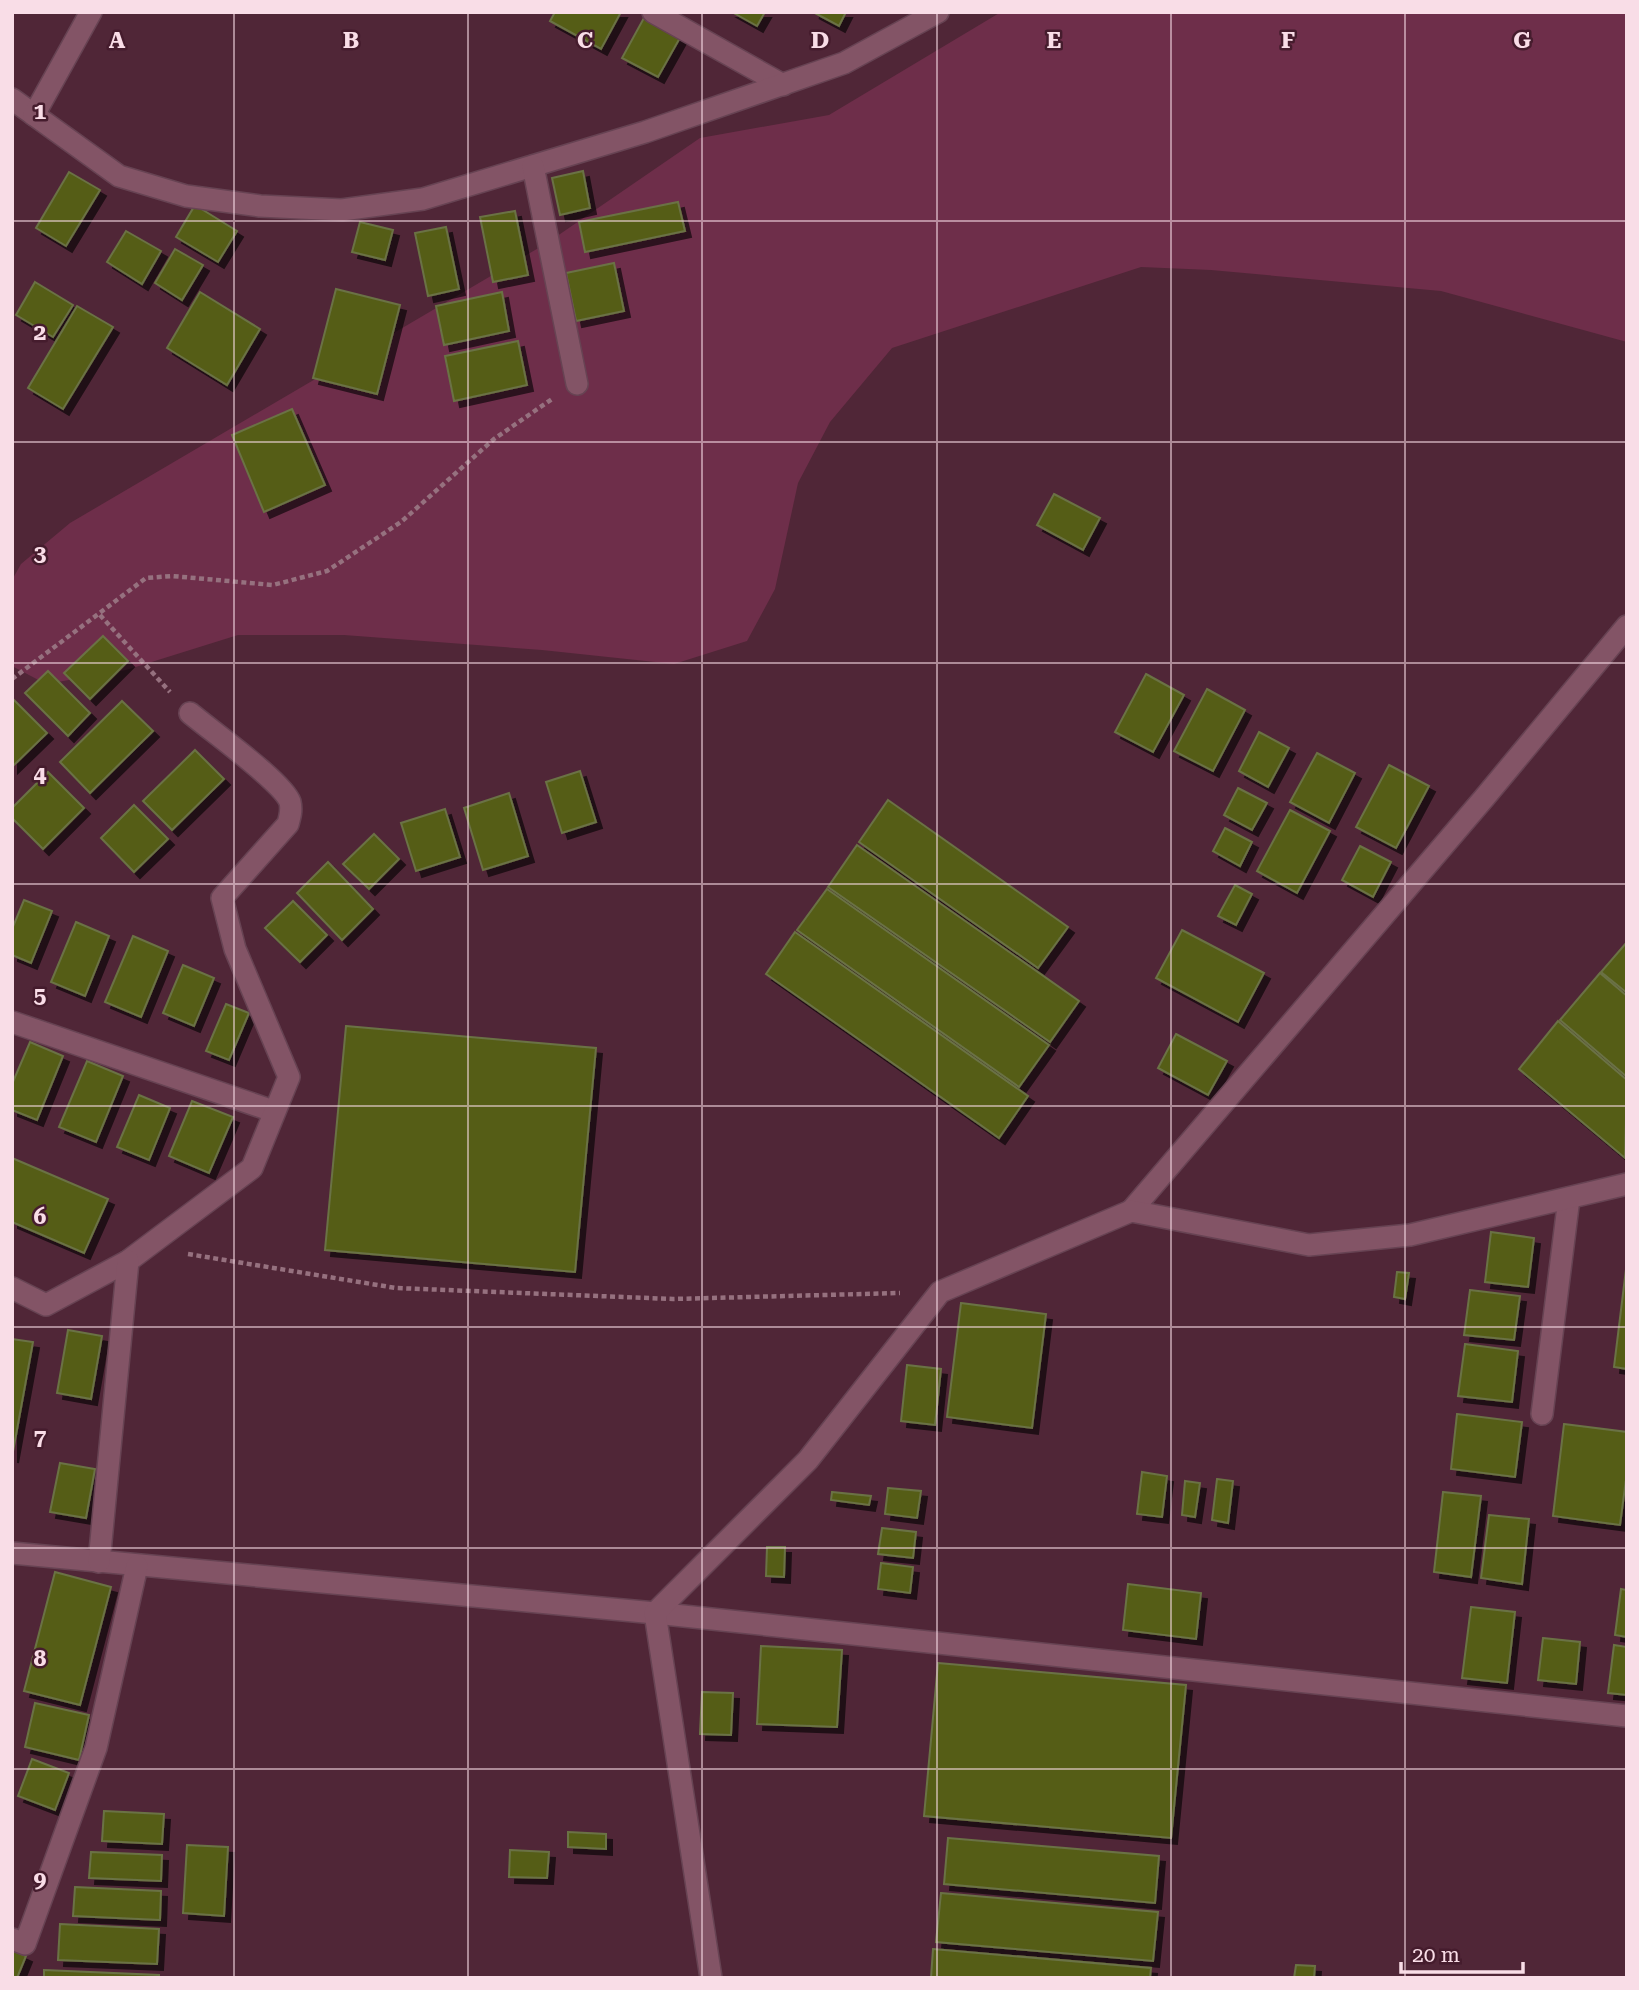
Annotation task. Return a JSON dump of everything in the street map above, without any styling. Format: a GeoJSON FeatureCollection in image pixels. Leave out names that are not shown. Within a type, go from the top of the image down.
{"type":"FeatureCollection","features":[{"type":"Feature","properties":{"kind":"street"},"geometry":{"type":"LineString","coordinates":[[34,115],[91,12]]}},
{"type":"Feature","properties":{"kind":"street"},"geometry":{"type":"LineString","coordinates":[[653,12],[783,85]]}},
{"type":"Feature","properties":{"kind":"street"},"geometry":{"type":"LineString","coordinates":[[12,99],[120,176],[187,196],[260,206],[342,211],[423,199],[645,132],[844,63],[938,12]]}},
{"type":"Feature","properties":{"kind":"street"},"geometry":{"type":"LineString","coordinates":[[533,166],[577,384]]}},
{"type":"Feature","properties":{"kind":"street"},"geometry":{"type":"LineString","coordinates":[[656,1613],[808,1460],[940,1292],[1131,1211],[1485,797],[1627,626]]}},
{"type":"Feature","properties":{"kind":"street"},"geometry":{"type":"LineString","coordinates":[[12,1288],[46,1305],[128,1261],[251,1168],[289,1077],[235,949],[222,898],[288,824],[291,810],[289,799],[276,783],[190,713]]}},
{"type":"Feature","properties":{"kind":"street"},"geometry":{"type":"LineString","coordinates":[[12,1022],[273,1111]]}},
{"type":"Feature","properties":{"kind":"street"},"geometry":{"type":"LineString","coordinates":[[1131,1211],[1310,1245],[1410,1235],[1627,1184]]}},
{"type":"Feature","properties":{"kind":"street"},"geometry":{"type":"LineString","coordinates":[[1542,1414],[1569,1198]]}},
{"type":"Feature","properties":{"kind":"street"},"geometry":{"type":"LineString","coordinates":[[99,1562],[128,1261]]}},
{"type":"Feature","properties":{"kind":"street"},"geometry":{"type":"LineString","coordinates":[[12,1553],[656,1613],[1627,1716]]}},
{"type":"Feature","properties":{"kind":"street"},"geometry":{"type":"LineString","coordinates":[[12,1939],[25,1944],[96,1748],[137,1566]]}},
{"type":"Feature","properties":{"kind":"street"},"geometry":{"type":"LineString","coordinates":[[656,1613],[711,1978]]}},
{"type":"Feature","properties":{"kind":"path"},"geometry":{"type":"LineString","coordinates":[[12,680],[146,578],[172,576],[273,585],[327,571],[401,522],[494,439],[577,384]]}},
{"type":"Feature","properties":{"kind":"path"},"geometry":{"type":"LineString","coordinates":[[100,615],[190,713]]}},
{"type":"Feature","properties":{"kind":"path"},"geometry":{"type":"LineString","coordinates":[[149,1245],[194,1256],[396,1287],[673,1299],[940,1292]]}},
{"type":"Feature","properties":{"kind":"shaded area"},"geometry":{"type":"Polygon","coordinates":[[[1001,12],[1627,12],[1627,342],[1441,291],[1211,270],[1141,267],[892,348],[830,422],[798,483],[775,589],[747,641],[674,664],[542,650],[344,635],[238,635],[126,670],[46,684],[12,666],[12,580],[21,564],[70,523],[547,243],[700,138],[829,115],[1001,12]]]}},
{"type":"Feature","properties":{"kind":"building"},"geometry":{"type":"Polygon","coordinates":[[[555,12],[621,12],[601,49],[550,21],[555,12]]]}},
{"type":"Feature","properties":{"kind":"building"},"geometry":{"type":"Polygon","coordinates":[[[732,12],[765,12],[757,26],[732,12]]]}},
{"type":"Feature","properties":{"kind":"building"},"geometry":{"type":"Polygon","coordinates":[[[813,12],[846,12],[839,26],[813,12]]]}},
{"type":"Feature","properties":{"kind":"building"},"geometry":{"type":"Polygon","coordinates":[[[645,16],[681,36],[658,77],[622,58],[645,16]]]}},
{"type":"Feature","properties":{"kind":"building"},"geometry":{"type":"Polygon","coordinates":[[[583,171],[590,208],[560,215],[552,178],[583,171]]]}},
{"type":"Feature","properties":{"kind":"building"},"geometry":{"type":"Polygon","coordinates":[[[69,172],[100,190],[66,246],[36,228],[69,172]]]}},
{"type":"Feature","properties":{"kind":"building"},"geometry":{"type":"Polygon","coordinates":[[[678,202],[685,231],[585,252],[579,222],[678,202]]]}},
{"type":"Feature","properties":{"kind":"building"},"geometry":{"type":"Polygon","coordinates":[[[195,205],[237,231],[218,262],[176,237],[195,205]]]}},
{"type":"Feature","properties":{"kind":"building"},"geometry":{"type":"Polygon","coordinates":[[[515,211],[528,275],[493,282],[480,217],[515,211]]]}},
{"type":"Feature","properties":{"kind":"building"},"geometry":{"type":"Polygon","coordinates":[[[360,222],[393,230],[385,260],[352,252],[360,222]]]}},
{"type":"Feature","properties":{"kind":"building"},"geometry":{"type":"Polygon","coordinates":[[[446,227],[459,289],[428,296],[415,233],[446,227]]]}},
{"type":"Feature","properties":{"kind":"building"},"geometry":{"type":"Polygon","coordinates":[[[126,231],[161,251],[142,284],[107,262],[126,231]]]}},
{"type":"Feature","properties":{"kind":"building"},"geometry":{"type":"Polygon","coordinates":[[[175,249],[203,265],[182,300],[155,283],[175,249]]]}},
{"type":"Feature","properties":{"kind":"building"},"geometry":{"type":"Polygon","coordinates":[[[614,263],[624,311],[576,321],[566,273],[614,263]]]}},
{"type":"Feature","properties":{"kind":"building"},"geometry":{"type":"Polygon","coordinates":[[[35,282],[73,305],[53,337],[16,315],[35,282]]]}},
{"type":"Feature","properties":{"kind":"building"},"geometry":{"type":"Polygon","coordinates":[[[336,289],[400,305],[377,394],[313,378],[336,289]]]}},
{"type":"Feature","properties":{"kind":"building"},"geometry":{"type":"Polygon","coordinates":[[[200,292],[260,329],[227,385],[167,348],[200,292]]]}},
{"type":"Feature","properties":{"kind":"building"},"geometry":{"type":"Polygon","coordinates":[[[502,292],[509,331],[444,345],[436,306],[502,292]]]}},
{"type":"Feature","properties":{"kind":"building"},"geometry":{"type":"Polygon","coordinates":[[[77,306],[113,327],[63,409],[28,388],[77,306]]]}},
{"type":"Feature","properties":{"kind":"building"},"geometry":{"type":"Polygon","coordinates":[[[518,341],[527,385],[454,401],[445,356],[518,341]]]}},
{"type":"Feature","properties":{"kind":"building"},"geometry":{"type":"Polygon","coordinates":[[[292,409],[325,485],[264,512],[232,435],[292,409]]]}},
{"type":"Feature","properties":{"kind":"building"},"geometry":{"type":"Polygon","coordinates":[[[1054,494],[1100,518],[1083,550],[1037,525],[1054,494]]]}},
{"type":"Feature","properties":{"kind":"building"},"geometry":{"type":"Polygon","coordinates":[[[103,636],[128,661],[90,699],[64,673],[103,636]]]}},
{"type":"Feature","properties":{"kind":"building"},"geometry":{"type":"Polygon","coordinates":[[[48,671],[90,713],[68,736],[25,693],[48,671]]]}},
{"type":"Feature","properties":{"kind":"building"},"geometry":{"type":"Polygon","coordinates":[[[1146,674],[1184,695],[1153,752],[1115,732],[1146,674]]]}},
{"type":"Feature","properties":{"kind":"building"},"geometry":{"type":"Polygon","coordinates":[[[1207,689],[1245,710],[1213,771],[1174,751],[1207,689]]]}},
{"type":"Feature","properties":{"kind":"building"},"geometry":{"type":"Polygon","coordinates":[[[12,698],[47,733],[12,767],[12,698]]]}},
{"type":"Feature","properties":{"kind":"building"},"geometry":{"type":"Polygon","coordinates":[[[122,701],[153,731],[90,793],[60,762],[122,701]]]}},
{"type":"Feature","properties":{"kind":"building"},"geometry":{"type":"Polygon","coordinates":[[[1259,732],[1289,748],[1268,787],[1239,771],[1259,732]]]}},
{"type":"Feature","properties":{"kind":"building"},"geometry":{"type":"Polygon","coordinates":[[[195,750],[224,779],[172,830],[143,801],[195,750]]]}},
{"type":"Feature","properties":{"kind":"building"},"geometry":{"type":"Polygon","coordinates":[[[1317,753],[1355,773],[1329,823],[1290,802],[1317,753]]]}},
{"type":"Feature","properties":{"kind":"building"},"geometry":{"type":"Polygon","coordinates":[[[1389,765],[1429,786],[1396,848],[1356,827],[1389,765]]]}},
{"type":"Feature","properties":{"kind":"building"},"geometry":{"type":"Polygon","coordinates":[[[580,771],[596,822],[562,833],[546,782],[580,771]]]}},
{"type":"Feature","properties":{"kind":"building"},"geometry":{"type":"Polygon","coordinates":[[[48,772],[84,808],[43,849],[12,818],[12,808],[48,772]]]}},
{"type":"Feature","properties":{"kind":"building"},"geometry":{"type":"Polygon","coordinates":[[[1238,788],[1267,803],[1252,830],[1224,815],[1238,788]]]}},
{"type":"Feature","properties":{"kind":"building"},"geometry":{"type":"Polygon","coordinates":[[[509,793],[528,856],[483,870],[464,808],[509,793]]]}},
{"type":"Feature","properties":{"kind":"building"},"geometry":{"type":"Polygon","coordinates":[[[888,800],[1068,927],[1038,968],[859,842],[888,800]]]}},
{"type":"Feature","properties":{"kind":"building"},"geometry":{"type":"Polygon","coordinates":[[[134,805],[168,839],[134,872],[101,838],[134,805]]]}},
{"type":"Feature","properties":{"kind":"building"},"geometry":{"type":"Polygon","coordinates":[[[445,809],[460,857],[416,871],[401,823],[445,809]]]}},
{"type":"Feature","properties":{"kind":"building"},"geometry":{"type":"Polygon","coordinates":[[[1290,810],[1330,831],[1297,893],[1257,871],[1290,810]]]}},
{"type":"Feature","properties":{"kind":"building"},"geometry":{"type":"Polygon","coordinates":[[[1225,828],[1252,842],[1240,866],[1213,851],[1225,828]]]}},
{"type":"Feature","properties":{"kind":"building"},"geometry":{"type":"Polygon","coordinates":[[[374,834],[399,859],[369,889],[343,864],[374,834]]]}},
{"type":"Feature","properties":{"kind":"building"},"geometry":{"type":"Polygon","coordinates":[[[857,845],[1079,1001],[1050,1042],[828,887],[857,845]]]}},
{"type":"Feature","properties":{"kind":"building"},"geometry":{"type":"Polygon","coordinates":[[[1360,846],[1391,862],[1373,897],[1342,880],[1360,846]]]}},
{"type":"Feature","properties":{"kind":"building"},"geometry":{"type":"Polygon","coordinates":[[[328,862],[373,909],[342,940],[297,893],[328,862]]]}},
{"type":"Feature","properties":{"kind":"building"},"geometry":{"type":"Polygon","coordinates":[[[1235,885],[1252,894],[1236,925],[1218,916],[1235,885]]]}},
{"type":"Feature","properties":{"kind":"building"},"geometry":{"type":"Polygon","coordinates":[[[827,889],[1049,1045],[1019,1087],[797,930],[827,889]]]}},
{"type":"Feature","properties":{"kind":"building"},"geometry":{"type":"Polygon","coordinates":[[[24,900],[52,911],[31,963],[12,955],[12,929],[24,900]]]}},
{"type":"Feature","properties":{"kind":"building"},"geometry":{"type":"Polygon","coordinates":[[[293,901],[327,935],[300,962],[265,928],[293,901]]]}},
{"type":"Feature","properties":{"kind":"building"},"geometry":{"type":"Polygon","coordinates":[[[76,922],[109,936],[85,996],[51,982],[76,922]]]}},
{"type":"Feature","properties":{"kind":"building"},"geometry":{"type":"Polygon","coordinates":[[[1182,930],[1264,973],[1238,1022],[1156,978],[1182,930]]]}},
{"type":"Feature","properties":{"kind":"building"},"geometry":{"type":"Polygon","coordinates":[[[795,932],[1028,1096],[999,1138],[766,974],[795,932]]]}},
{"type":"Feature","properties":{"kind":"building"},"geometry":{"type":"Polygon","coordinates":[[[133,936],[168,951],[141,1017],[105,1002],[133,936]]]}},
{"type":"Feature","properties":{"kind":"building"},"geometry":{"type":"Polygon","coordinates":[[[1627,942],[1627,993],[1601,972],[1627,942]]]}},
{"type":"Feature","properties":{"kind":"building"},"geometry":{"type":"Polygon","coordinates":[[[183,965],[214,978],[194,1026],[163,1013],[183,965]]]}},
{"type":"Feature","properties":{"kind":"building"},"geometry":{"type":"Polygon","coordinates":[[[1600,973],[1627,996],[1627,1077],[1560,1020],[1600,973]]]}},
{"type":"Feature","properties":{"kind":"building"},"geometry":{"type":"Polygon","coordinates":[[[226,1004],[249,1013],[229,1060],[206,1051],[226,1004]]]}},
{"type":"Feature","properties":{"kind":"building"},"geometry":{"type":"Polygon","coordinates":[[[1558,1021],[1627,1080],[1625,1158],[1519,1069],[1558,1021]]]}},
{"type":"Feature","properties":{"kind":"building"},"geometry":{"type":"Polygon","coordinates":[[[346,1026],[596,1048],[575,1272],[325,1250],[346,1026]]]}},
{"type":"Feature","properties":{"kind":"building"},"geometry":{"type":"Polygon","coordinates":[[[1176,1034],[1227,1061],[1208,1095],[1158,1068],[1176,1034]]]}},
{"type":"Feature","properties":{"kind":"building"},"geometry":{"type":"Polygon","coordinates":[[[30,1042],[63,1056],[37,1120],[12,1110],[12,1084],[30,1042]]]}},
{"type":"Feature","properties":{"kind":"building"},"geometry":{"type":"Polygon","coordinates":[[[87,1061],[123,1076],[96,1142],[59,1127],[87,1061]]]}},
{"type":"Feature","properties":{"kind":"building"},"geometry":{"type":"Polygon","coordinates":[[[139,1095],[170,1108],[149,1160],[117,1147],[139,1095]]]}},
{"type":"Feature","properties":{"kind":"building"},"geometry":{"type":"Polygon","coordinates":[[[192,1101],[233,1117],[209,1173],[169,1156],[192,1101]]]}},
{"type":"Feature","properties":{"kind":"building"},"geometry":{"type":"Polygon","coordinates":[[[12,1158],[108,1199],[84,1253],[12,1222],[12,1158]]]}},
{"type":"Feature","properties":{"kind":"building"},"geometry":{"type":"Polygon","coordinates":[[[1491,1232],[1534,1238],[1528,1287],[1485,1282],[1491,1232]]]}},
{"type":"Feature","properties":{"kind":"building"},"geometry":{"type":"Polygon","coordinates":[[[1627,1261],[1627,1369],[1614,1367],[1627,1261]]]}},
{"type":"Feature","properties":{"kind":"building"},"geometry":{"type":"Polygon","coordinates":[[[1397,1272],[1409,1273],[1405,1299],[1394,1297],[1397,1272]]]}},
{"type":"Feature","properties":{"kind":"building"},"geometry":{"type":"Polygon","coordinates":[[[1470,1290],[1520,1296],[1514,1340],[1464,1335],[1470,1290]]]}},
{"type":"Feature","properties":{"kind":"building"},"geometry":{"type":"Polygon","coordinates":[[[961,1303],[1046,1314],[1032,1428],[947,1417],[961,1303]]]}},
{"type":"Feature","properties":{"kind":"building"},"geometry":{"type":"Polygon","coordinates":[[[68,1330],[102,1336],[91,1399],[57,1393],[68,1330]]]}},
{"type":"Feature","properties":{"kind":"building"},"geometry":{"type":"Polygon","coordinates":[[[12,1339],[33,1342],[12,1457],[12,1339]]]}},
{"type":"Feature","properties":{"kind":"building"},"geometry":{"type":"Polygon","coordinates":[[[1465,1344],[1518,1351],[1512,1402],[1458,1396],[1465,1344]]]}},
{"type":"Feature","properties":{"kind":"building"},"geometry":{"type":"Polygon","coordinates":[[[907,1365],[941,1369],[935,1425],[901,1421],[907,1365]]]}},
{"type":"Feature","properties":{"kind":"building"},"geometry":{"type":"Polygon","coordinates":[[[1457,1414],[1522,1422],[1515,1477],[1451,1469],[1457,1414]]]}},
{"type":"Feature","properties":{"kind":"building"},"geometry":{"type":"Polygon","coordinates":[[[1564,1424],[1627,1432],[1627,1472],[1620,1525],[1553,1516],[1564,1424]]]}},
{"type":"Feature","properties":{"kind":"building"},"geometry":{"type":"Polygon","coordinates":[[[60,1463],[95,1469],[86,1518],[50,1512],[60,1463]]]}},
{"type":"Feature","properties":{"kind":"building"},"geometry":{"type":"Polygon","coordinates":[[[1142,1472],[1167,1476],[1162,1517],[1137,1514],[1142,1472]]]}},
{"type":"Feature","properties":{"kind":"building"},"geometry":{"type":"Polygon","coordinates":[[[1217,1479],[1233,1481],[1228,1523],[1212,1520],[1217,1479]]]}},
{"type":"Feature","properties":{"kind":"building"},"geometry":{"type":"Polygon","coordinates":[[[1185,1481],[1200,1483],[1195,1517],[1182,1515],[1185,1481]]]}},
{"type":"Feature","properties":{"kind":"building"},"geometry":{"type":"Polygon","coordinates":[[[888,1488],[921,1491],[917,1518],[885,1514],[888,1488]]]}},
{"type":"Feature","properties":{"kind":"building"},"geometry":{"type":"Polygon","coordinates":[[[832,1492],[871,1496],[869,1505],[831,1500],[832,1492]]]}},
{"type":"Feature","properties":{"kind":"building"},"geometry":{"type":"Polygon","coordinates":[[[1443,1492],[1481,1496],[1471,1577],[1434,1572],[1443,1492]]]}},
{"type":"Feature","properties":{"kind":"building"},"geometry":{"type":"Polygon","coordinates":[[[1489,1515],[1529,1519],[1522,1584],[1481,1578],[1489,1515]]]}},
{"type":"Feature","properties":{"kind":"building"},"geometry":{"type":"Polygon","coordinates":[[[882,1528],[916,1532],[913,1558],[878,1554],[882,1528]]]}},
{"type":"Feature","properties":{"kind":"building"},"geometry":{"type":"Polygon","coordinates":[[[767,1547],[785,1547],[784,1577],[766,1576],[767,1547]]]}},
{"type":"Feature","properties":{"kind":"building"},"geometry":{"type":"Polygon","coordinates":[[[881,1563],[913,1567],[910,1593],[878,1589],[881,1563]]]}},
{"type":"Feature","properties":{"kind":"building"},"geometry":{"type":"Polygon","coordinates":[[[55,1572],[111,1587],[80,1705],[24,1691],[55,1572]]]}},
{"type":"Feature","properties":{"kind":"building"},"geometry":{"type":"Polygon","coordinates":[[[1128,1584],[1201,1593],[1196,1639],[1123,1630],[1128,1584]]]}},
{"type":"Feature","properties":{"kind":"building"},"geometry":{"type":"Polygon","coordinates":[[[1621,1589],[1627,1590],[1627,1637],[1615,1635],[1621,1589]]]}},
{"type":"Feature","properties":{"kind":"building"},"geometry":{"type":"Polygon","coordinates":[[[1471,1607],[1515,1612],[1507,1683],[1462,1678],[1471,1607]]]}},
{"type":"Feature","properties":{"kind":"building"},"geometry":{"type":"Polygon","coordinates":[[[1543,1638],[1580,1642],[1576,1684],[1538,1680],[1543,1638]]]}},
{"type":"Feature","properties":{"kind":"building"},"geometry":{"type":"Polygon","coordinates":[[[1614,1645],[1627,1647],[1627,1695],[1608,1693],[1614,1645]]]}},
{"type":"Feature","properties":{"kind":"building"},"geometry":{"type":"Polygon","coordinates":[[[761,1646],[842,1650],[837,1727],[757,1724],[761,1646]]]}},
{"type":"Feature","properties":{"kind":"building"},"geometry":{"type":"Polygon","coordinates":[[[938,1663],[1186,1685],[1171,1838],[924,1816],[938,1663]]]}},
{"type":"Feature","properties":{"kind":"building"},"geometry":{"type":"Polygon","coordinates":[[[702,1692],[733,1693],[731,1735],[700,1734],[702,1692]]]}},
{"type":"Feature","properties":{"kind":"building"},"geometry":{"type":"Polygon","coordinates":[[[35,1703],[89,1715],[79,1760],[25,1747],[35,1703]]]}},
{"type":"Feature","properties":{"kind":"building"},"geometry":{"type":"Polygon","coordinates":[[[32,1759],[69,1773],[55,1810],[18,1796],[32,1759]]]}},
{"type":"Feature","properties":{"kind":"building"},"geometry":{"type":"Polygon","coordinates":[[[104,1811],[164,1814],[162,1844],[102,1841],[104,1811]]]}},
{"type":"Feature","properties":{"kind":"building"},"geometry":{"type":"Polygon","coordinates":[[[568,1832],[606,1834],[606,1849],[568,1847],[568,1832]]]}},
{"type":"Feature","properties":{"kind":"building"},"geometry":{"type":"Polygon","coordinates":[[[948,1838],[1159,1856],[1155,1903],[944,1884],[948,1838]]]}},
{"type":"Feature","properties":{"kind":"building"},"geometry":{"type":"Polygon","coordinates":[[[187,1845],[228,1847],[224,1916],[183,1913],[187,1845]]]}},
{"type":"Feature","properties":{"kind":"building"},"geometry":{"type":"Polygon","coordinates":[[[510,1850],[549,1852],[547,1878],[509,1877],[510,1850]]]}},
{"type":"Feature","properties":{"kind":"building"},"geometry":{"type":"Polygon","coordinates":[[[91,1852],[162,1855],[161,1881],[89,1878],[91,1852]]]}},
{"type":"Feature","properties":{"kind":"building"},"geometry":{"type":"Polygon","coordinates":[[[75,1887],[161,1891],[160,1920],[73,1916],[75,1887]]]}},
{"type":"Feature","properties":{"kind":"building"},"geometry":{"type":"Polygon","coordinates":[[[941,1893],[1158,1912],[1153,1961],[936,1942],[941,1893]]]}},
{"type":"Feature","properties":{"kind":"building"},"geometry":{"type":"Polygon","coordinates":[[[60,1924],[159,1929],[157,1964],[58,1960],[60,1924]]]}},
{"type":"Feature","properties":{"kind":"building"},"geometry":{"type":"Polygon","coordinates":[[[933,1949],[1151,1968],[1150,1978],[931,1978],[933,1949]]]}},
{"type":"Feature","properties":{"kind":"building"},"geometry":{"type":"Polygon","coordinates":[[[12,1950],[26,1956],[17,1978],[12,1978],[12,1950]]]}},
{"type":"Feature","properties":{"kind":"building"},"geometry":{"type":"Polygon","coordinates":[[[1296,1965],[1315,1966],[1314,1978],[1294,1978],[1296,1965]]]}},
{"type":"Feature","properties":{"kind":"building"},"geometry":{"type":"Polygon","coordinates":[[[44,1970],[159,1975],[159,1978],[44,1978],[44,1970]]]}}]}
